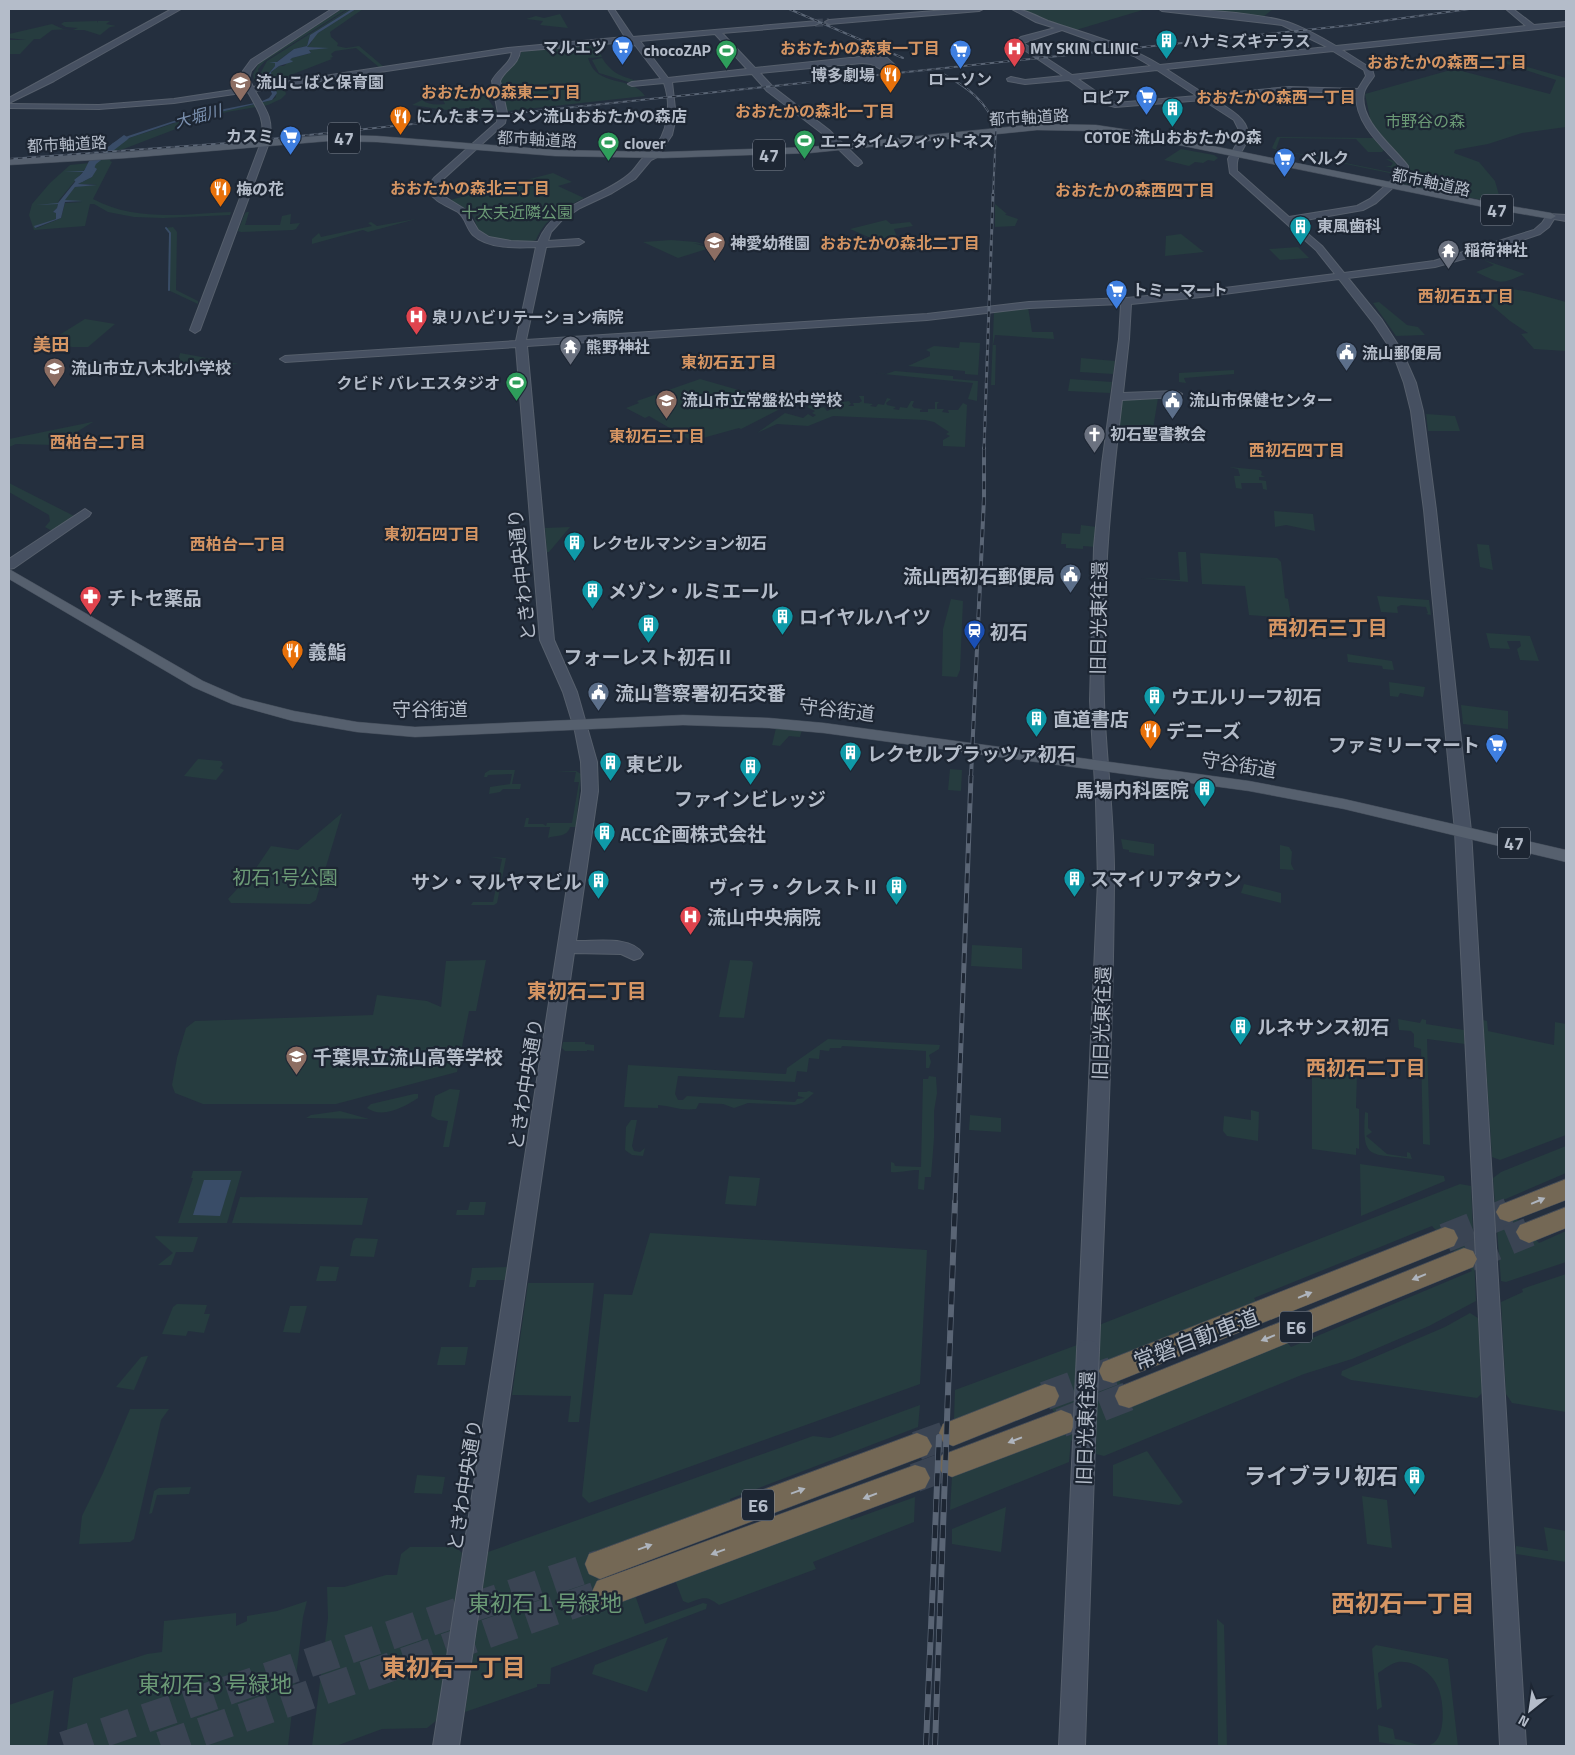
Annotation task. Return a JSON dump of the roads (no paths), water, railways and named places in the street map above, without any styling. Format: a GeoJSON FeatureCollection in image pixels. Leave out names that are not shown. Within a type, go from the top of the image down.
{"type":"FeatureCollection","features":[{"type":"Feature","properties":{"kind":"highway"},"geometry":{"type":"LineString","coordinates":[[1509,1212],[1566,1189]]}},
{"type":"Feature","properties":{"kind":"highway"},"geometry":{"type":"LineString","coordinates":[[1529,1232],[1566,1217]]}},
{"type":"Feature","properties":{"kind":"highway","name":"常磐自動車道"},"geometry":{"type":"LineString","coordinates":[[1113,1371],[1445,1238]]}},
{"type":"Feature","properties":{"kind":"highway","name":"常磐自動車道"},"geometry":{"type":"LineString","coordinates":[[1129,1396],[1464,1259]]}},
{"type":"Feature","properties":{"kind":"highway"},"geometry":{"type":"LineString","coordinates":[[954,1433],[1045,1396]]}},
{"type":"Feature","properties":{"kind":"highway"},"geometry":{"type":"LineString","coordinates":[[952,1464],[1061,1423]]}},
{"type":"Feature","properties":{"kind":"highway","name":"E6"},"geometry":{"type":"LineString","coordinates":[[600,1564],[917,1446]]}},
{"type":"Feature","properties":{"kind":"highway","name":"E6"},"geometry":{"type":"LineString","coordinates":[[608,1592],[915,1478]]}},
{"type":"Feature","properties":{"kind":"main road","name":"都市軸道路"},"geometry":{"type":"LineString","coordinates":[[9,162],[202,152],[264,145],[342,141],[556,156],[747,156],[843,148],[1021,128],[1063,127],[1131,133],[1390,187],[1551,217]]}},
{"type":"Feature","properties":{"kind":"main road","name":"守谷街道"},"geometry":{"type":"LineString","coordinates":[[9,573],[198,684],[252,706],[323,722],[406,731],[683,720],[770,723],[884,736],[1249,786],[1344,804],[1566,856]]}},
{"type":"Feature","properties":{"kind":"street"},"geometry":{"type":"LineString","coordinates":[[9,101],[54,78],[150,22],[177,9]]}},
{"type":"Feature","properties":{"kind":"street"},"geometry":{"type":"LineString","coordinates":[[195,330],[264,145],[268,125],[258,103],[255,89],[245,79],[247,71],[254,62],[336,9]]}},
{"type":"Feature","properties":{"kind":"street"},"geometry":{"type":"LineString","coordinates":[[611,9],[630,38],[636,41],[665,80]]}},
{"type":"Feature","properties":{"kind":"street"},"geometry":{"type":"LineString","coordinates":[[958,9],[827,21],[979,9]]}},
{"type":"Feature","properties":{"kind":"street"},"geometry":{"type":"LineString","coordinates":[[1009,9],[1028,19],[1114,47],[1156,68],[1234,115],[1244,127],[1245,135],[1233,154],[1231,166],[1237,176],[1319,248],[1389,337],[1410,383],[1416,406],[1430,510],[1462,831],[1513,1746]]}},
{"type":"Feature","properties":{"kind":"street"},"geometry":{"type":"LineString","coordinates":[[1016,9],[1032,18],[1061,29]]}},
{"type":"Feature","properties":{"kind":"street"},"geometry":{"type":"LineString","coordinates":[[1162,9],[1278,22],[1304,31],[1368,69],[1370,76],[1361,91],[1360,99],[1368,126],[1405,169],[1404,174],[1373,202],[1360,208],[1287,220]]}},
{"type":"Feature","properties":{"kind":"street"},"geometry":{"type":"LineString","coordinates":[[1508,9],[1532,27]]}},
{"type":"Feature","properties":{"kind":"street"},"geometry":{"type":"LineString","coordinates":[[9,106],[84,107],[146,104],[516,50],[630,38],[813,22],[717,32],[630,38]]}},
{"type":"Feature","properties":{"kind":"street"},"geometry":{"type":"LineString","coordinates":[[1009,82],[1071,78],[1566,24]]}},
{"type":"Feature","properties":{"kind":"street"},"geometry":{"type":"LineString","coordinates":[[1061,29],[1024,39],[1018,43],[1040,55],[1104,101],[1115,105],[1131,106],[1289,88],[1361,91]]}},
{"type":"Feature","properties":{"kind":"street"},"geometry":{"type":"LineString","coordinates":[[717,32],[776,95],[819,126],[858,163]]}},
{"type":"Feature","properties":{"kind":"street"},"geometry":{"type":"LineString","coordinates":[[516,50],[515,59],[498,75],[496,80],[502,121],[497,128],[434,183],[431,189],[433,193],[466,214],[475,232],[486,239],[509,244],[579,242]]}},
{"type":"Feature","properties":{"kind":"street"},"geometry":{"type":"LineString","coordinates":[[632,84],[871,60]]}},
{"type":"Feature","properties":{"kind":"street","name":"ときわ中央通り"},"geometry":{"type":"LineString","coordinates":[[446,1746],[590,792],[589,762],[570,692],[547,640],[521,343],[542,243],[547,231],[558,218],[637,173],[665,140],[671,126],[671,101],[665,80]]}},
{"type":"Feature","properties":{"kind":"street"},"geometry":{"type":"LineString","coordinates":[[285,359],[927,317],[1046,304],[1126,301],[1210,293],[1453,260],[1537,232],[1545,227],[1551,217]]}},
{"type":"Feature","properties":{"kind":"street","name":"都市軸道路"},"geometry":{"type":"LineString","coordinates":[[1551,217],[1566,219]]}},
{"type":"Feature","properties":{"kind":"street","name":"旧日光東往還"},"geometry":{"type":"LineString","coordinates":[[1072,1746],[1106,881],[1104,801],[1096,701],[1100,547],[1124,339],[1126,301]]}},
{"type":"Feature","properties":{"kind":"street"},"geometry":{"type":"LineString","coordinates":[[1116,397],[1176,394]]}},
{"type":"Feature","properties":{"kind":"street"},"geometry":{"type":"LineString","coordinates":[[9,565],[85,512]]}},
{"type":"Feature","properties":{"kind":"street"},"geometry":{"type":"LineString","coordinates":[[567,947],[624,948],[634,954]]}},
{"type":"Feature","properties":{"kind":"water"},"geometry":{"type":"Polygon","coordinates":[[[352,9],[356,9],[318,33],[307,47],[329,48],[309,50],[311,53],[292,58],[290,60],[292,62],[279,66],[271,72],[272,82],[277,93],[272,100],[173,123],[126,139],[107,152],[104,152],[113,143],[128,136],[189,116],[260,102],[269,98],[272,94],[266,77],[275,66],[275,63],[269,62],[277,62],[294,49],[307,46],[310,35],[352,9]]]}},
{"type":"Feature","properties":{"kind":"water"},"geometry":{"type":"Polygon","coordinates":[[[90,163],[95,163],[93,166],[97,169],[92,177],[78,184],[97,185],[75,187],[65,200],[83,201],[65,202],[61,218],[35,228],[34,226],[56,219],[56,213],[53,212],[58,204],[36,205],[58,203],[83,172],[64,171],[84,171],[90,163]]]}},
{"type":"Feature","properties":{"kind":"water"},"geometry":{"type":"Polygon","coordinates":[[[204,1180],[231,1180],[220,1216],[193,1215],[204,1180]]]}},
{"type":"Feature","properties":{"kind":"waterway","name":"大堀川"},"geometry":{"type":"LineString","coordinates":[[79,180],[87,175],[92,163],[124,138]]}},
{"type":"Feature","properties":{"kind":"waterway"},"geometry":{"type":"LineString","coordinates":[[166,228],[170,233],[169,290]]}},
{"type":"Feature","properties":{"kind":"tunnel"},"geometry":{"type":"LineString","coordinates":[[815,23],[829,22]]}},
{"type":"Feature","properties":{"kind":"tunnel"},"geometry":{"type":"LineString","coordinates":[[1445,1238],[1509,1212]]}},
{"type":"Feature","properties":{"kind":"tunnel"},"geometry":{"type":"LineString","coordinates":[[1469,1257],[1529,1232]]}},
{"type":"Feature","properties":{"kind":"tunnel"},"geometry":{"type":"LineString","coordinates":[[1045,1396],[1113,1371]]}},
{"type":"Feature","properties":{"kind":"tunnel"},"geometry":{"type":"LineString","coordinates":[[1061,1423],[1129,1396]]}},
{"type":"Feature","properties":{"kind":"tunnel"},"geometry":{"type":"LineString","coordinates":[[917,1446],[953,1433]]}},
{"type":"Feature","properties":{"kind":"tunnel"},"geometry":{"type":"LineString","coordinates":[[915,1478],[952,1464]]}},
{"type":"Feature","properties":{"kind":"tunnel"},"geometry":{"type":"LineString","coordinates":[[64,1746],[600,1564]]}},
{"type":"Feature","properties":{"kind":"tunnel"},"geometry":{"type":"LineString","coordinates":[[161,1746],[608,1592]]}},
{"type":"Feature","properties":{"kind":"railway"},"geometry":{"type":"LineString","coordinates":[[789,9],[903,58]]}},
{"type":"Feature","properties":{"kind":"railway"},"geometry":{"type":"LineString","coordinates":[[9,159],[242,142],[1353,25],[1469,9]]}},
{"type":"Feature","properties":{"kind":"railway"},"geometry":{"type":"LineString","coordinates":[[943,74],[960,84],[982,102],[992,118],[996,128],[993,196]]}},
{"type":"Feature","properties":{"kind":"railway"},"geometry":{"type":"LineString","coordinates":[[984,449],[993,194]]}},
{"type":"Feature","properties":{"kind":"railway"},"geometry":{"type":"LineString","coordinates":[[971,777],[984,498],[984,449]]}},
{"type":"Feature","properties":{"kind":"railway"},"geometry":{"type":"LineString","coordinates":[[955,1203],[971,776]]}},
{"type":"Feature","properties":{"kind":"railway"},"geometry":{"type":"LineString","coordinates":[[935,1746],[955,1202]]}},
{"type":"Feature","properties":{"kind":"railway"},"geometry":{"type":"LineString","coordinates":[[926,1746],[939,1437]]}},
{"type":"Feature","properties":{"kind":"place","name":"ハナミズキテラス"},"geometry":{"type":"Point","coordinates":[1167,60]}},
{"type":"Feature","properties":{"kind":"place","name":"マルエツ"},"geometry":{"type":"Point","coordinates":[623,66]}},
{"type":"Feature","properties":{"kind":"place","name":"MY SKIN CLINIC"},"geometry":{"type":"Point","coordinates":[1014,67]}},
{"type":"Feature","properties":{"kind":"place","name":"chocoZAP"},"geometry":{"type":"Point","coordinates":[727,69]}},
{"type":"Feature","properties":{"kind":"place","name":"ローソン"},"geometry":{"type":"Point","coordinates":[960,69]}},
{"type":"Feature","properties":{"kind":"place","name":"博多劇場"},"geometry":{"type":"Point","coordinates":[891,94]}},
{"type":"Feature","properties":{"kind":"place","name":"流山こばと保育園"},"geometry":{"type":"Point","coordinates":[240,101]}},
{"type":"Feature","properties":{"kind":"place","name":"ロピア"},"geometry":{"type":"Point","coordinates":[1146,116]}},
{"type":"Feature","properties":{"kind":"place","name":"COTOE 流山おおたかの森"},"geometry":{"type":"Point","coordinates":[1173,127]}},
{"type":"Feature","properties":{"kind":"place","name":"にんたまラーメン流山おおたかの森店"},"geometry":{"type":"Point","coordinates":[400,135]}},
{"type":"Feature","properties":{"kind":"place","name":"カスミ"},"geometry":{"type":"Point","coordinates":[290,155]}},
{"type":"Feature","properties":{"kind":"place","name":"エニタイムフィットネス"},"geometry":{"type":"Point","coordinates":[804,160]}},
{"type":"Feature","properties":{"kind":"place","name":"clover"},"geometry":{"type":"Point","coordinates":[608,162]}},
{"type":"Feature","properties":{"kind":"place","name":"ベルク"},"geometry":{"type":"Point","coordinates":[1285,177]}},
{"type":"Feature","properties":{"kind":"place","name":"梅の花"},"geometry":{"type":"Point","coordinates":[220,208]}},
{"type":"Feature","properties":{"kind":"place","name":"東風歯科"},"geometry":{"type":"Point","coordinates":[1301,245]}},
{"type":"Feature","properties":{"kind":"place","name":"神愛幼稚園"},"geometry":{"type":"Point","coordinates":[714,262]}},
{"type":"Feature","properties":{"kind":"place","name":"稲荷神社"},"geometry":{"type":"Point","coordinates":[1448,269]}},
{"type":"Feature","properties":{"kind":"place","name":"トミーマート"},"geometry":{"type":"Point","coordinates":[1116,309]}},
{"type":"Feature","properties":{"kind":"place","name":"泉リハビリテーション病院"},"geometry":{"type":"Point","coordinates":[416,336]}},
{"type":"Feature","properties":{"kind":"place","name":"熊野神社"},"geometry":{"type":"Point","coordinates":[570,366]}},
{"type":"Feature","properties":{"kind":"place","name":"流山郵便局"},"geometry":{"type":"Point","coordinates":[1346,372]}},
{"type":"Feature","properties":{"kind":"place","name":"流山市立八木北小学校"},"geometry":{"type":"Point","coordinates":[55,387]}},
{"type":"Feature","properties":{"kind":"place","name":"クビド バレエスタジオ"},"geometry":{"type":"Point","coordinates":[516,402]}},
{"type":"Feature","properties":{"kind":"place","name":"流山市立常盤松中学校"},"geometry":{"type":"Point","coordinates":[666,419]}},
{"type":"Feature","properties":{"kind":"place","name":"流山市保健センター"},"geometry":{"type":"Point","coordinates":[1173,419]}},
{"type":"Feature","properties":{"kind":"place","name":"初石聖書教会"},"geometry":{"type":"Point","coordinates":[1094,453]}},
{"type":"Feature","properties":{"kind":"place","name":"レクセルマンション初石"},"geometry":{"type":"Point","coordinates":[575,562]}},
{"type":"Feature","properties":{"kind":"place","name":"流山西初石郵便局"},"geometry":{"type":"Point","coordinates":[1071,594]}},
{"type":"Feature","properties":{"kind":"place","name":"メゾン・ルミエール"},"geometry":{"type":"Point","coordinates":[592,609]}},
{"type":"Feature","properties":{"kind":"place","name":"チトセ薬品"},"geometry":{"type":"Point","coordinates":[91,616]}},
{"type":"Feature","properties":{"kind":"place","name":"ロイヤルハイツ"},"geometry":{"type":"Point","coordinates":[783,635]}},
{"type":"Feature","properties":{"kind":"place","name":"フォーレスト初石Ⅱ"},"geometry":{"type":"Point","coordinates":[649,644]}},
{"type":"Feature","properties":{"kind":"place","name":"初石"},"geometry":{"type":"Point","coordinates":[974,650]}},
{"type":"Feature","properties":{"kind":"place","name":"義鮨"},"geometry":{"type":"Point","coordinates":[292,670]}},
{"type":"Feature","properties":{"kind":"place","name":"流山警察署初石交番"},"geometry":{"type":"Point","coordinates":[599,711]}},
{"type":"Feature","properties":{"kind":"place","name":"ウエルリーフ初石"},"geometry":{"type":"Point","coordinates":[1155,715]}},
{"type":"Feature","properties":{"kind":"place","name":"直道書店"},"geometry":{"type":"Point","coordinates":[1037,737]}},
{"type":"Feature","properties":{"kind":"place","name":"デニーズ"},"geometry":{"type":"Point","coordinates":[1150,749]}},
{"type":"Feature","properties":{"kind":"place","name":"ファミリーマート"},"geometry":{"type":"Point","coordinates":[1496,763]}},
{"type":"Feature","properties":{"kind":"place","name":"レクセルプラッツァ初石"},"geometry":{"type":"Point","coordinates":[851,772]}},
{"type":"Feature","properties":{"kind":"place","name":"東ビル"},"geometry":{"type":"Point","coordinates":[610,782]}},
{"type":"Feature","properties":{"kind":"place","name":"ファインビレッジ"},"geometry":{"type":"Point","coordinates":[750,786]}},
{"type":"Feature","properties":{"kind":"place","name":"馬場内科医院"},"geometry":{"type":"Point","coordinates":[1205,808]}},
{"type":"Feature","properties":{"kind":"place","name":"ACC企画株式会社"},"geometry":{"type":"Point","coordinates":[604,852]}},
{"type":"Feature","properties":{"kind":"place","name":"スマイリアタウン"},"geometry":{"type":"Point","coordinates":[1074,897]}},
{"type":"Feature","properties":{"kind":"place","name":"サン・マルヤマビル"},"geometry":{"type":"Point","coordinates":[598,900]}},
{"type":"Feature","properties":{"kind":"place","name":"ヴィラ・クレストⅡ"},"geometry":{"type":"Point","coordinates":[896,905]}},
{"type":"Feature","properties":{"kind":"place","name":"流山中央病院"},"geometry":{"type":"Point","coordinates":[691,935]}},
{"type":"Feature","properties":{"kind":"place","name":"ルネサンス初石"},"geometry":{"type":"Point","coordinates":[1241,1045]}},
{"type":"Feature","properties":{"kind":"place","name":"千葉県立流山高等学校"},"geometry":{"type":"Point","coordinates":[297,1075]}},
{"type":"Feature","properties":{"kind":"place","name":"ライブラリ初石"},"geometry":{"type":"Point","coordinates":[1414,1495]}},
{"type":"Feature","properties":{"kind":"district","name":"おおたかの森東一丁目"},"geometry":{"type":"Point","coordinates":[860,48]}},
{"type":"Feature","properties":{"kind":"district","name":"おおたかの森西二丁目"},"geometry":{"type":"Point","coordinates":[1447,62]}},
{"type":"Feature","properties":{"kind":"district","name":"おおたかの森東二丁目"},"geometry":{"type":"Point","coordinates":[501,92]}},
{"type":"Feature","properties":{"kind":"district","name":"おおたかの森西一丁目"},"geometry":{"type":"Point","coordinates":[1276,97]}},
{"type":"Feature","properties":{"kind":"district","name":"おおたかの森北一丁目"},"geometry":{"type":"Point","coordinates":[815,111]}},
{"type":"Feature","properties":{"kind":"district","name":"おおたかの森北三丁目"},"geometry":{"type":"Point","coordinates":[470,188]}},
{"type":"Feature","properties":{"kind":"district","name":"おおたかの森西四丁目"},"geometry":{"type":"Point","coordinates":[1135,190]}},
{"type":"Feature","properties":{"kind":"district","name":"おおたかの森北二丁目"},"geometry":{"type":"Point","coordinates":[900,243]}},
{"type":"Feature","properties":{"kind":"district","name":"西初石五丁目"},"geometry":{"type":"Point","coordinates":[1466,296]}},
{"type":"Feature","properties":{"kind":"district","name":"美田"},"geometry":{"type":"Point","coordinates":[51,344]}},
{"type":"Feature","properties":{"kind":"district","name":"東初石五丁目"},"geometry":{"type":"Point","coordinates":[729,362]}},
{"type":"Feature","properties":{"kind":"district","name":"東初石三丁目"},"geometry":{"type":"Point","coordinates":[657,436]}},
{"type":"Feature","properties":{"kind":"district","name":"西柏台二丁目"},"geometry":{"type":"Point","coordinates":[98,442]}},
{"type":"Feature","properties":{"kind":"district","name":"西初石四丁目"},"geometry":{"type":"Point","coordinates":[1297,450]}},
{"type":"Feature","properties":{"kind":"district","name":"東初石四丁目"},"geometry":{"type":"Point","coordinates":[432,534]}},
{"type":"Feature","properties":{"kind":"district","name":"西柏台一丁目"},"geometry":{"type":"Point","coordinates":[238,544]}},
{"type":"Feature","properties":{"kind":"district","name":"西初石三丁目"},"geometry":{"type":"Point","coordinates":[1328,627]}},
{"type":"Feature","properties":{"kind":"district","name":"東初石二丁目"},"geometry":{"type":"Point","coordinates":[587,990]}},
{"type":"Feature","properties":{"kind":"district","name":"西初石二丁目"},"geometry":{"type":"Point","coordinates":[1366,1067]}},
{"type":"Feature","properties":{"kind":"district","name":"西初石一丁目"},"geometry":{"type":"Point","coordinates":[1403,1603]}},
{"type":"Feature","properties":{"kind":"district","name":"東初石一丁目"},"geometry":{"type":"Point","coordinates":[454,1667]}},
{"type":"Feature","properties":{"kind":"park label","name":"市野谷の森"},"geometry":{"type":"Point","coordinates":[1425,121]}},
{"type":"Feature","properties":{"kind":"park label","name":"十太夫近隣公園"},"geometry":{"type":"Point","coordinates":[517,212]}},
{"type":"Feature","properties":{"kind":"park label","name":"初石1号公園"},"geometry":{"type":"Point","coordinates":[285,876]}},
{"type":"Feature","properties":{"kind":"park label","name":"東初石１号緑地"},"geometry":{"type":"Point","coordinates":[545,1603]}},
{"type":"Feature","properties":{"kind":"park label","name":"東初石３号緑地"},"geometry":{"type":"Point","coordinates":[215,1684]}}]}
